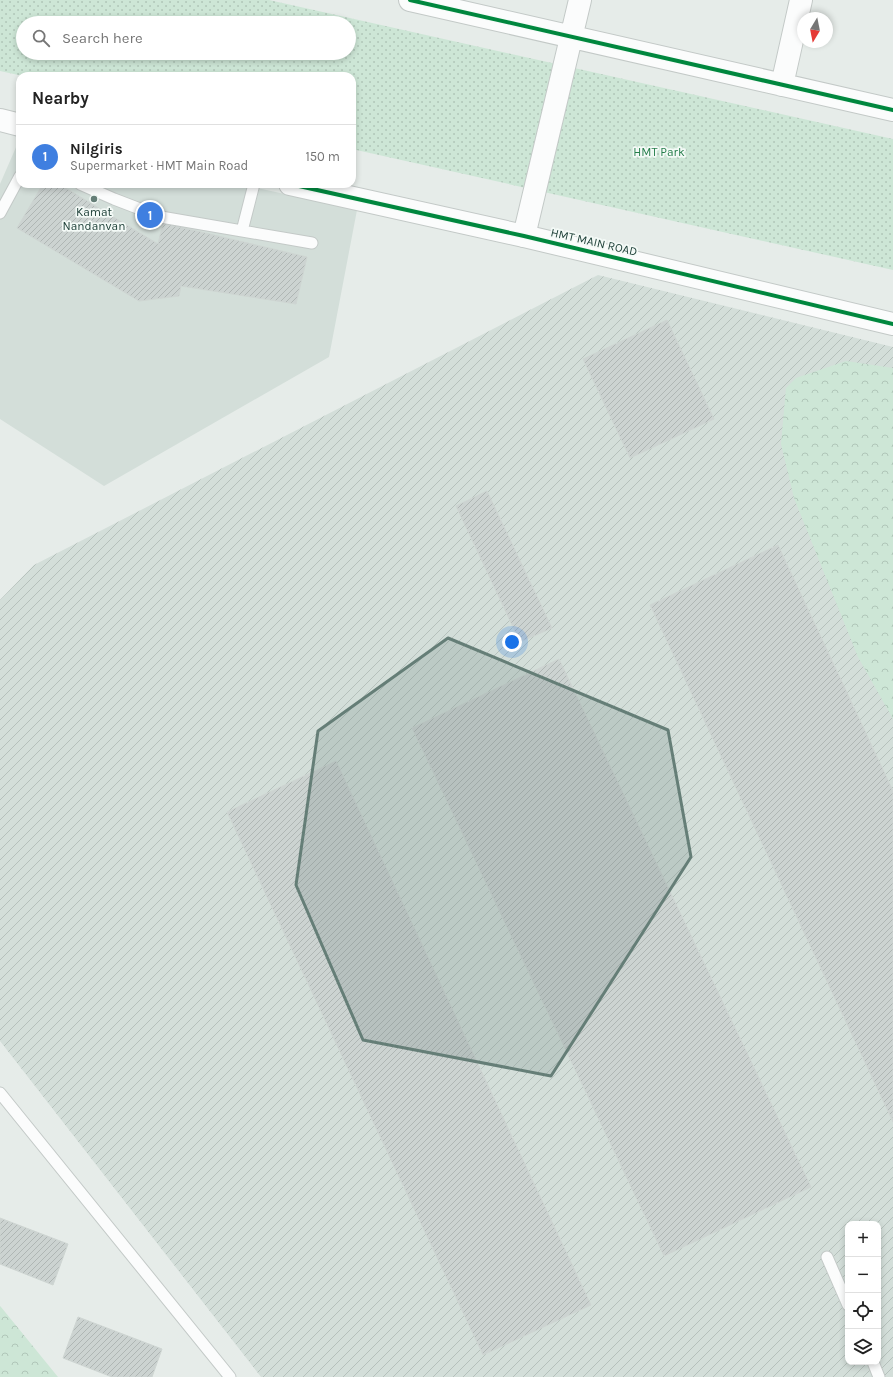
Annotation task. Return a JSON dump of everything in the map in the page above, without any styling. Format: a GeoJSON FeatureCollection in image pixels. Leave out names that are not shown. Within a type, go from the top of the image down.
{"type":"FeatureCollection","features":[{"type":"Feature","properties":{"kind":"street"},"geometry":{"type":"LineString","coordinates":[[410,0],[452,5],[572,36],[893,110]]}},
{"type":"Feature","properties":{"kind":"street"},"geometry":{"type":"LineString","coordinates":[[524,236],[580,0]]}},
{"type":"Feature","properties":{"kind":"street"},"geometry":{"type":"LineString","coordinates":[[782,85],[801,0]]}},
{"type":"Feature","properties":{"kind":"street"},"geometry":{"type":"LineString","coordinates":[[0,120],[16,124]]}},
{"type":"Feature","properties":{"kind":"street","name":"HMT MAIN ROAD"},"geometry":{"type":"LineString","coordinates":[[308,188],[524,236],[893,324]]}},
{"type":"Feature","properties":{"kind":"lane"},"geometry":{"type":"LineString","coordinates":[[0,213],[16,183]]}},
{"type":"Feature","properties":{"kind":"lane"},"geometry":{"type":"LineString","coordinates":[[97,188],[161,217],[312,243]]}},
{"type":"Feature","properties":{"kind":"lane"},"geometry":{"type":"LineString","coordinates":[[242,231],[253,188]]}},
{"type":"Feature","properties":{"kind":"lane"},"geometry":{"type":"LineString","coordinates":[[0,1093],[230,1377]]}},
{"type":"Feature","properties":{"kind":"lane"},"geometry":{"type":"LineString","coordinates":[[828,1257],[845,1298]]}},
{"type":"Feature","properties":{"kind":"lane"},"geometry":{"type":"LineString","coordinates":[[874,1365],[879,1377]]}},
{"type":"Feature","properties":{"kind":"highlighted area"},"geometry":{"type":"Polygon","coordinates":[[[448,638],[668,730],[691,857],[551,1076],[363,1040],[296,885],[318,731],[448,638]]]}},
{"type":"Feature","properties":{"kind":"shaded area"},"geometry":{"type":"Polygon","coordinates":[[[16,147],[16,188],[257,188],[357,210],[329,357],[104,486],[0,419],[0,184],[16,147]]]}},
{"type":"Feature","properties":{"kind":"shaded area"},"geometry":{"type":"Polygon","coordinates":[[[598,275],[893,347],[893,1377],[261,1377],[0,1041],[0,600],[34,565],[598,275]]]}},
{"type":"Feature","properties":{"kind":"green space","name":"HMT Park"},"geometry":{"type":"Polygon","coordinates":[[[0,0],[269,0],[341,16],[16,16],[16,60],[356,60],[356,19],[893,139],[893,270],[356,150],[356,72],[16,72],[16,74],[0,71],[0,0]]]}},
{"type":"Feature","properties":{"kind":"green space"},"geometry":{"type":"Polygon","coordinates":[[[846,361],[893,368],[893,719],[858,657],[794,498],[781,444],[786,388],[796,378],[846,361]]]}},
{"type":"Feature","properties":{"kind":"green space"},"geometry":{"type":"Polygon","coordinates":[[[0,1306],[1,1307],[58,1377],[0,1377],[0,1306]]]}},
{"type":"Feature","properties":{"kind":"building"},"geometry":{"type":"Polygon","coordinates":[[[41,188],[66,188],[158,244],[163,223],[307,257],[296,304],[181,286],[179,296],[139,301],[17,228],[41,188]]]}},
{"type":"Feature","properties":{"kind":"building"},"geometry":{"type":"Polygon","coordinates":[[[667,320],[714,419],[630,458],[583,359],[667,320]]]}},
{"type":"Feature","properties":{"kind":"building"},"geometry":{"type":"Polygon","coordinates":[[[487,491],[552,628],[520,642],[456,506],[487,491]]]}},
{"type":"Feature","properties":{"kind":"building"},"geometry":{"type":"Polygon","coordinates":[[[778,545],[893,791],[893,1122],[650,605],[778,545]]]}},
{"type":"Feature","properties":{"kind":"building"},"geometry":{"type":"Polygon","coordinates":[[[559,659],[811,1187],[664,1256],[412,728],[559,659]]]}},
{"type":"Feature","properties":{"kind":"building"},"geometry":{"type":"Polygon","coordinates":[[[336,761],[591,1305],[483,1355],[227,812],[336,761]]]}},
{"type":"Feature","properties":{"kind":"building"},"geometry":{"type":"Polygon","coordinates":[[[0,1218],[68,1244],[53,1285],[0,1264],[0,1218]]]}},
{"type":"Feature","properties":{"kind":"building"},"geometry":{"type":"Polygon","coordinates":[[[78,1317],[162,1349],[152,1377],[112,1377],[63,1358],[78,1317]]]}},
{"type":"Feature","properties":{"kind":"cycle path"},"geometry":{"type":"LineString","coordinates":[[410,0],[893,110]]}},
{"type":"Feature","properties":{"kind":"cycle path"},"geometry":{"type":"LineString","coordinates":[[308,188],[524,236],[893,324]]}},
{"type":"Feature","properties":{"kind":"place","name":"Kamat Nandanvan"},"geometry":{"type":"Point","coordinates":[94,199]}},
{"type":"Feature","properties":{"kind":"place","name":"Nilgiris"},"geometry":{"type":"Point","coordinates":[150,215]}}]}
